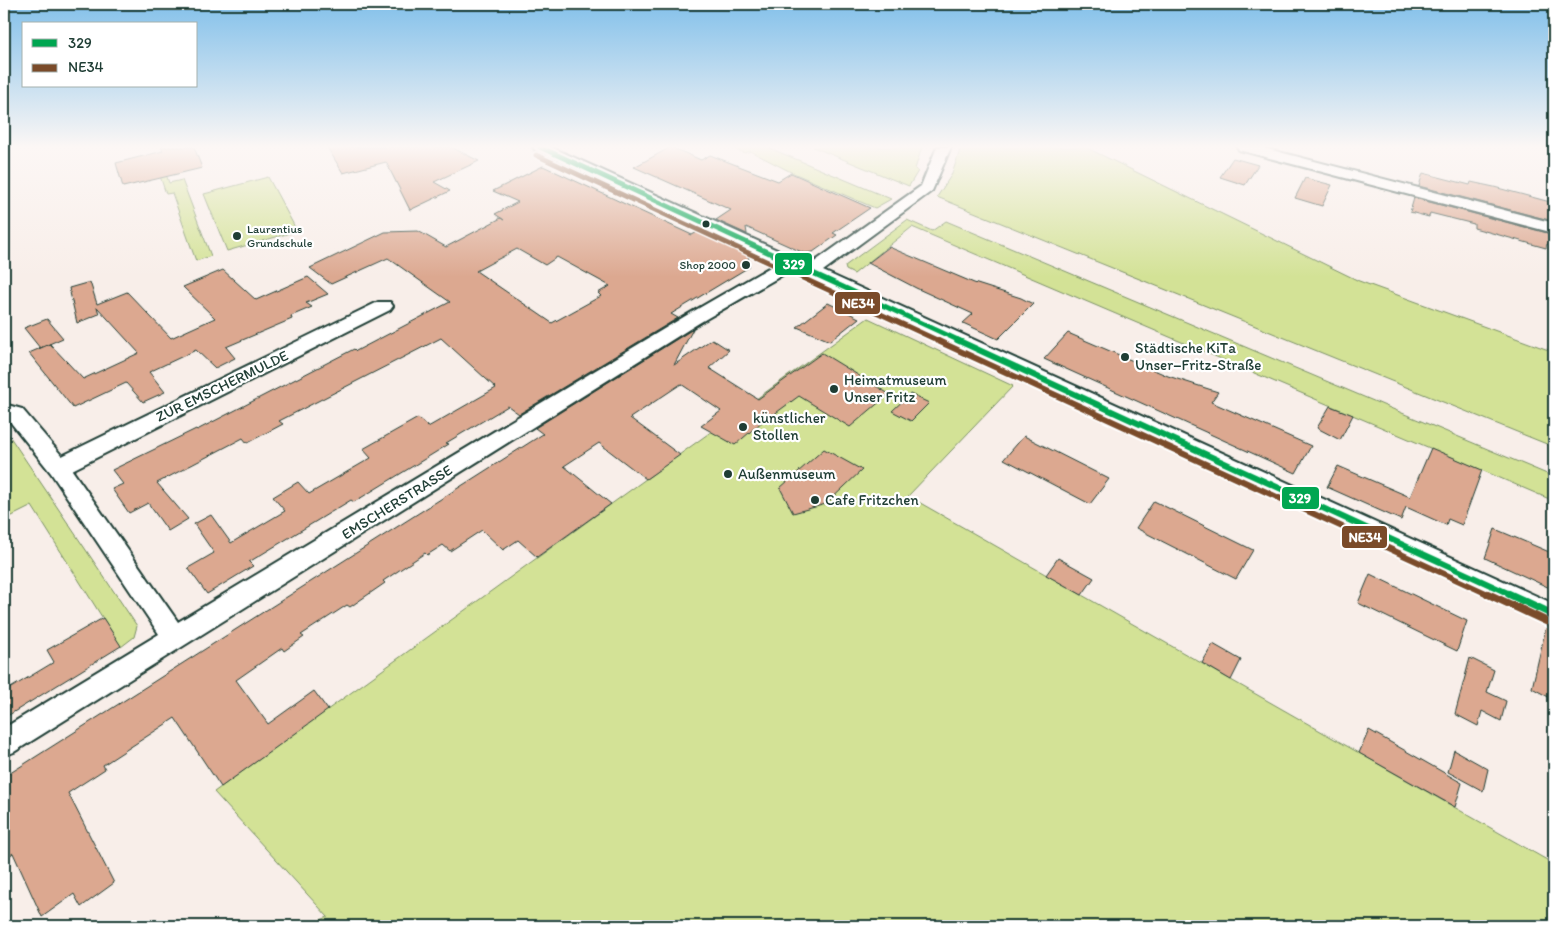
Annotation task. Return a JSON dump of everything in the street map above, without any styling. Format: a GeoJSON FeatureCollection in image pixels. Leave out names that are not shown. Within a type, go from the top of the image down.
{"type":"FeatureCollection","features":[{"type":"Feature","properties":{"kind":"street"},"geometry":{"type":"LineString","coordinates":[[634,190],[1554,615]]}},
{"type":"Feature","properties":{"kind":"street"},"geometry":{"type":"LineString","coordinates":[[811,272],[924,190]]}},
{"type":"Feature","properties":{"kind":"street"},"geometry":{"type":"LineString","coordinates":[[1410,190],[1554,228]]}},
{"type":"Feature","properties":{"kind":"street","name":"EMSCHERSTRASSE"},"geometry":{"type":"LineString","coordinates":[[4,743],[693,319],[790,263]]}},
{"type":"Feature","properties":{"kind":"street","name":"ZUR EMSCHERMULDE"},"geometry":{"type":"LineString","coordinates":[[59,467],[384,306]]}},
{"type":"Feature","properties":{"kind":"street"},"geometry":{"type":"LineString","coordinates":[[4,411],[15,414],[59,467],[175,638]]}},
{"type":"Feature","properties":{"kind":"green space"},"geometry":{"type":"Polygon","coordinates":[[[165,190],[186,190],[211,256],[196,261],[172,193],[166,194],[165,190]]]}},
{"type":"Feature","properties":{"kind":"green space"},"geometry":{"type":"Polygon","coordinates":[[[218,190],[275,190],[297,231],[227,251],[204,194],[218,190]]]}},
{"type":"Feature","properties":{"kind":"green space"},"geometry":{"type":"Polygon","coordinates":[[[834,190],[870,190],[891,199],[875,208],[834,190]]]}},
{"type":"Feature","properties":{"kind":"green space"},"geometry":{"type":"Polygon","coordinates":[[[941,190],[1174,190],[1359,281],[1554,352],[1554,447],[937,197],[941,190]]]}},
{"type":"Feature","properties":{"kind":"green space"},"geometry":{"type":"Polygon","coordinates":[[[907,220],[932,231],[946,221],[1554,477],[1554,501],[912,227],[854,274],[846,270],[845,266],[907,220]]]}},
{"type":"Feature","properties":{"kind":"green space"},"geometry":{"type":"Polygon","coordinates":[[[868,318],[1013,386],[908,496],[1554,864],[1554,926],[306,926],[328,917],[214,792],[868,318]]]}},
{"type":"Feature","properties":{"kind":"green space"},"geometry":{"type":"Polygon","coordinates":[[[4,428],[137,626],[134,637],[121,647],[32,506],[4,520],[4,428]]]}},
{"type":"Feature","properties":{"kind":"building"},"geometry":{"type":"Polygon","coordinates":[[[400,190],[450,191],[410,210],[400,190]]]}},
{"type":"Feature","properties":{"kind":"building"},"geometry":{"type":"Polygon","coordinates":[[[494,190],[596,190],[692,235],[701,230],[748,251],[749,267],[671,314],[678,318],[519,414],[508,406],[354,502],[351,500],[249,562],[253,566],[207,594],[188,568],[214,553],[194,524],[211,515],[231,543],[285,511],[273,497],[298,482],[309,494],[371,458],[363,449],[418,418],[428,427],[496,388],[441,338],[279,421],[283,424],[247,443],[243,438],[157,483],[188,519],[168,531],[148,503],[129,513],[112,489],[123,484],[112,470],[197,430],[354,349],[356,351],[450,302],[388,258],[331,284],[310,268],[385,232],[418,231],[446,247],[501,218],[495,214],[518,202],[494,190]],[[517,249],[476,271],[552,323],[601,296],[598,293],[610,286],[557,257],[545,265],[517,249]]]}},
{"type":"Feature","properties":{"kind":"building"},"geometry":{"type":"Polygon","coordinates":[[[687,190],[830,190],[870,208],[833,233],[837,235],[813,252],[804,253],[746,227],[747,234],[716,220],[731,210],[687,190]]]}},
{"type":"Feature","properties":{"kind":"building"},"geometry":{"type":"Polygon","coordinates":[[[1299,190],[1329,190],[1322,206],[1295,198],[1299,190]]]}},
{"type":"Feature","properties":{"kind":"building"},"geometry":{"type":"Polygon","coordinates":[[[1436,190],[1507,190],[1554,203],[1553,221],[1436,190]]]}},
{"type":"Feature","properties":{"kind":"building"},"geometry":{"type":"Polygon","coordinates":[[[1414,198],[1551,234],[1550,245],[1547,244],[1546,248],[1474,228],[1474,224],[1430,213],[1429,217],[1410,212],[1414,198]]]}},
{"type":"Feature","properties":{"kind":"building"},"geometry":{"type":"Polygon","coordinates":[[[889,247],[974,283],[1021,298],[1033,304],[998,339],[963,323],[973,314],[916,288],[868,263],[889,247]]]}},
{"type":"Feature","properties":{"kind":"building"},"geometry":{"type":"Polygon","coordinates":[[[223,270],[256,300],[308,277],[328,294],[306,303],[312,307],[291,316],[292,319],[226,347],[235,358],[215,368],[196,350],[149,372],[165,392],[143,402],[126,383],[73,408],[29,353],[50,344],[83,379],[139,353],[97,307],[99,314],[77,323],[69,288],[90,282],[97,304],[127,292],[171,338],[215,318],[183,287],[223,270]]]}},
{"type":"Feature","properties":{"kind":"building"},"geometry":{"type":"Polygon","coordinates":[[[828,303],[859,318],[830,341],[797,327],[828,303]]]}},
{"type":"Feature","properties":{"kind":"building"},"geometry":{"type":"Polygon","coordinates":[[[47,319],[63,338],[40,348],[24,328],[47,319]]]}},
{"type":"Feature","properties":{"kind":"building"},"geometry":{"type":"Polygon","coordinates":[[[693,329],[674,365],[712,339],[729,350],[709,368],[758,399],[822,353],[889,394],[850,427],[799,396],[773,415],[771,414],[735,445],[701,426],[721,411],[681,384],[630,418],[680,455],[646,479],[599,443],[564,466],[611,504],[537,557],[518,540],[503,550],[482,530],[450,551],[443,545],[427,555],[425,553],[383,581],[385,583],[350,607],[347,605],[301,635],[304,637],[284,651],[282,648],[236,680],[268,724],[314,691],[328,710],[221,787],[175,718],[103,765],[105,769],[68,793],[114,883],[81,907],[74,894],[42,917],[13,853],[4,860],[4,777],[543,434],[535,428],[693,329]]]}},
{"type":"Feature","properties":{"kind":"building"},"geometry":{"type":"Polygon","coordinates":[[[1068,333],[1168,376],[1218,392],[1211,402],[1311,446],[1296,473],[1044,359],[1068,333]]]}},
{"type":"Feature","properties":{"kind":"building"},"geometry":{"type":"Polygon","coordinates":[[[910,394],[929,403],[911,421],[892,411],[910,394]]]}},
{"type":"Feature","properties":{"kind":"building"},"geometry":{"type":"Polygon","coordinates":[[[1330,406],[1353,415],[1340,440],[1317,428],[1330,406]]]}},
{"type":"Feature","properties":{"kind":"building"},"geometry":{"type":"Polygon","coordinates":[[[1024,436],[1109,479],[1090,504],[1004,459],[1024,436]]]}},
{"type":"Feature","properties":{"kind":"building"},"geometry":{"type":"Polygon","coordinates":[[[1431,448],[1482,470],[1462,525],[1448,519],[1446,525],[1406,507],[1401,520],[1327,487],[1338,466],[1410,497],[1431,448]]]}},
{"type":"Feature","properties":{"kind":"building"},"geometry":{"type":"Polygon","coordinates":[[[824,449],[862,470],[826,504],[793,513],[780,488],[824,449]]]}},
{"type":"Feature","properties":{"kind":"building"},"geometry":{"type":"Polygon","coordinates":[[[1154,501],[1253,550],[1236,579],[1136,528],[1154,501]]]}},
{"type":"Feature","properties":{"kind":"building"},"geometry":{"type":"Polygon","coordinates":[[[1495,529],[1554,554],[1554,590],[1485,558],[1495,529]]]}},
{"type":"Feature","properties":{"kind":"building"},"geometry":{"type":"Polygon","coordinates":[[[1058,558],[1094,578],[1082,595],[1046,575],[1058,558]]]}},
{"type":"Feature","properties":{"kind":"building"},"geometry":{"type":"Polygon","coordinates":[[[1370,574],[1467,621],[1457,651],[1358,603],[1370,574]]]}},
{"type":"Feature","properties":{"kind":"building"},"geometry":{"type":"Polygon","coordinates":[[[103,618],[121,646],[4,718],[4,692],[54,662],[47,650],[103,618]]]}},
{"type":"Feature","properties":{"kind":"building"},"geometry":{"type":"Polygon","coordinates":[[[1546,627],[1554,628],[1554,700],[1532,688],[1546,627]]]}},
{"type":"Feature","properties":{"kind":"building"},"geometry":{"type":"Polygon","coordinates":[[[1213,644],[1241,660],[1231,680],[1202,663],[1213,644]]]}},
{"type":"Feature","properties":{"kind":"building"},"geometry":{"type":"Polygon","coordinates":[[[1470,658],[1494,670],[1487,692],[1506,701],[1501,721],[1482,711],[1478,726],[1455,714],[1470,658]]]}},
{"type":"Feature","properties":{"kind":"building"},"geometry":{"type":"Polygon","coordinates":[[[1369,730],[1462,783],[1455,807],[1359,753],[1369,730]]]}},
{"type":"Feature","properties":{"kind":"building"},"geometry":{"type":"Polygon","coordinates":[[[1454,750],[1488,769],[1483,791],[1448,772],[1454,750]]]}},
{"type":"Feature","properties":{"kind":"transit line","name":"NE34"},"geometry":{"type":"LineString","coordinates":[[613,190],[1550,623]]}},
{"type":"Feature","properties":{"kind":"transit line","name":"329"},"geometry":{"type":"LineString","coordinates":[[634,190],[1554,615]]}},
{"type":"Feature","properties":{"kind":"place","name":"Laurentius Grundschule"},"geometry":{"type":"Point","coordinates":[237,236]}},
{"type":"Feature","properties":{"kind":"place","name":"Shop 2000"},"geometry":{"type":"Point","coordinates":[746,265]}},
{"type":"Feature","properties":{"kind":"place","name":"Städtische KiTa Unser–Fritz-Straße"},"geometry":{"type":"Point","coordinates":[1125,357]}},
{"type":"Feature","properties":{"kind":"place","name":"Heimatmuseum Unser Fritz"},"geometry":{"type":"Point","coordinates":[834,389]}},
{"type":"Feature","properties":{"kind":"place","name":"künstlicher Stollen"},"geometry":{"type":"Point","coordinates":[743,427]}},
{"type":"Feature","properties":{"kind":"place","name":"Außenmuseum"},"geometry":{"type":"Point","coordinates":[728,474]}},
{"type":"Feature","properties":{"kind":"place","name":"Cafe Fritzchen"},"geometry":{"type":"Point","coordinates":[815,500]}}]}
